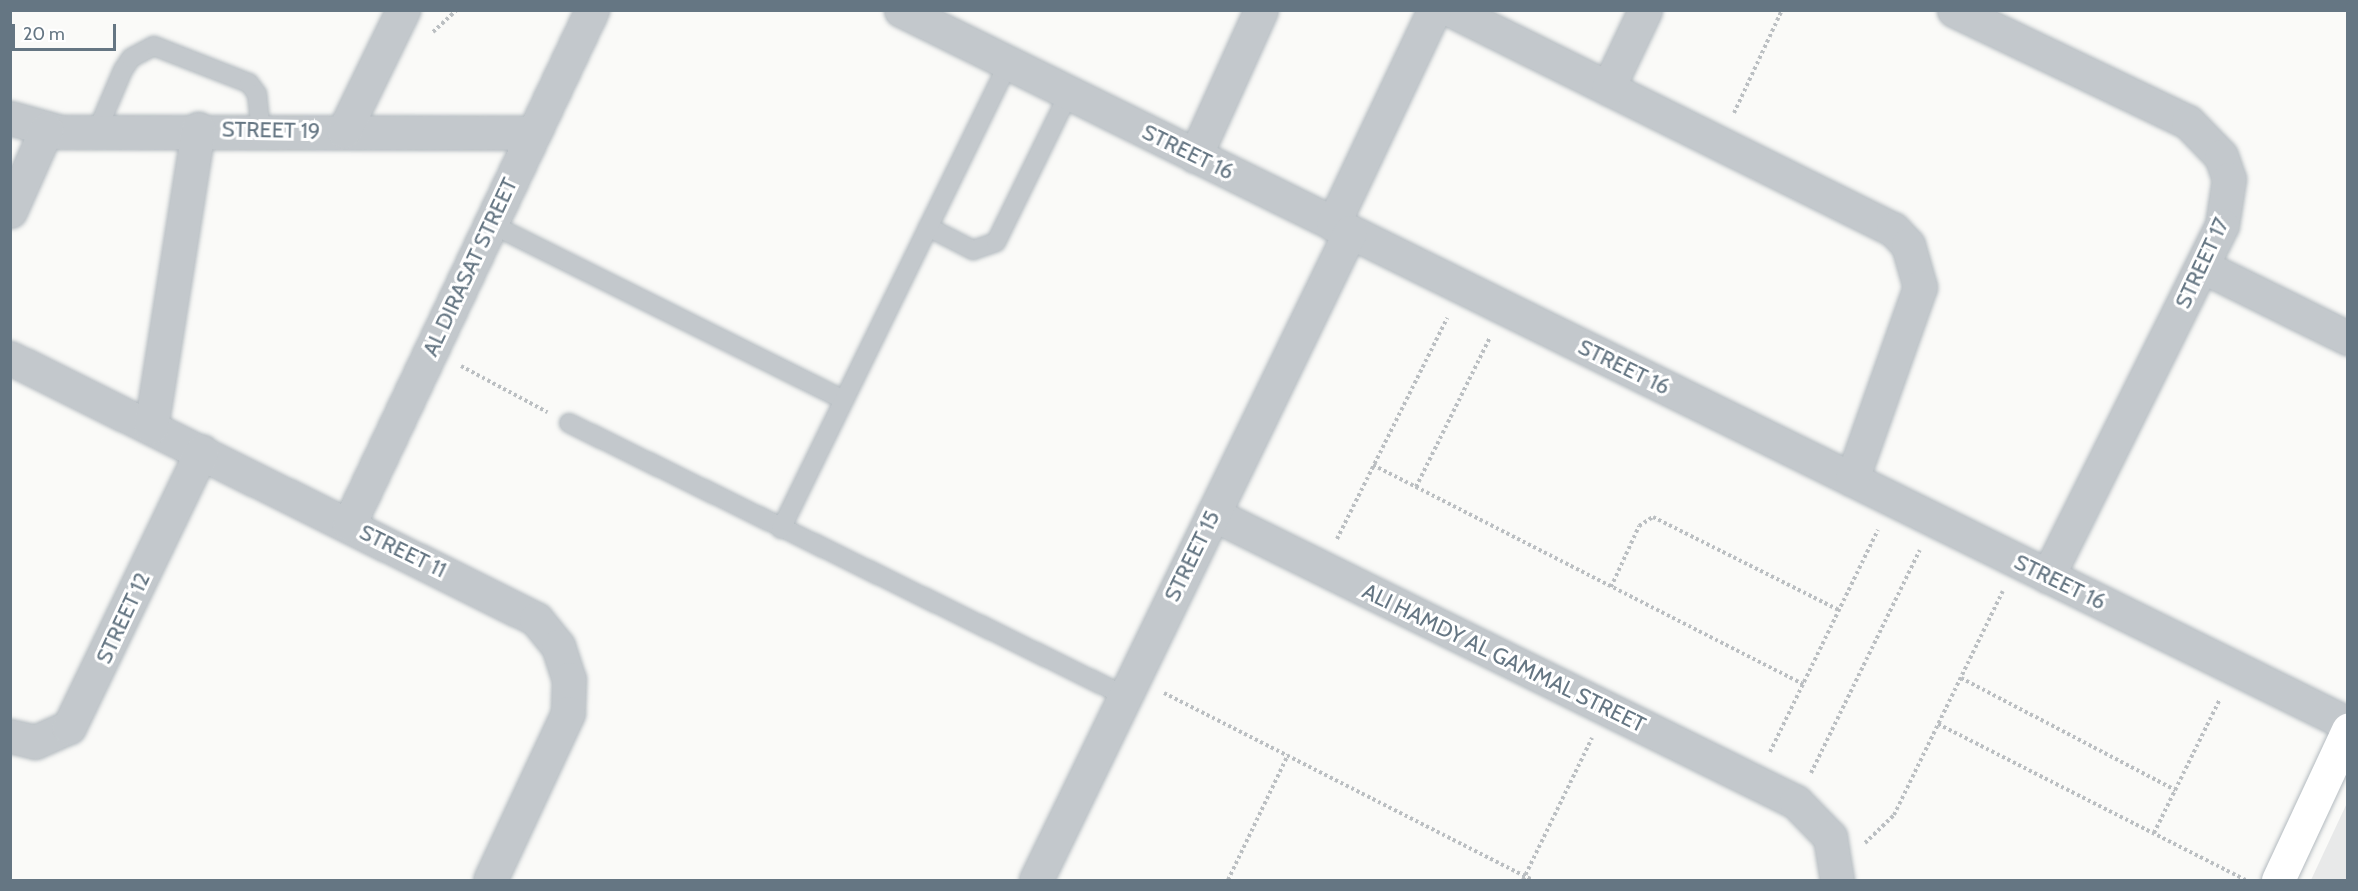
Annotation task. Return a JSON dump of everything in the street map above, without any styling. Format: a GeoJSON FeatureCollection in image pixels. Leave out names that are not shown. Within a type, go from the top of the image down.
{"type":"FeatureCollection","features":[{"type":"Feature","properties":{"kind":"street"},"geometry":{"type":"LineString","coordinates":[[344,131],[403,10]]}},
{"type":"Feature","properties":{"kind":"street","name":"AL DIRASAT STREET"},"geometry":{"type":"LineString","coordinates":[[349,524],[592,10]]}},
{"type":"Feature","properties":{"kind":"street","name":"STREET 16"},"geometry":{"type":"LineString","coordinates":[[901,10],[2348,724]]}},
{"type":"Feature","properties":{"kind":"street"},"geometry":{"type":"LineString","coordinates":[[1195,156],[1262,10]]}},
{"type":"Feature","properties":{"kind":"street","name":"STREET 15"},"geometry":{"type":"LineString","coordinates":[[1036,880],[1213,514],[1342,228],[1434,10]]}},
{"type":"Feature","properties":{"kind":"street"},"geometry":{"type":"LineString","coordinates":[[1451,10],[1893,229],[1918,265],[1920,287],[1852,479]]}},
{"type":"Feature","properties":{"kind":"street"},"geometry":{"type":"LineString","coordinates":[[1608,88],[1645,10]]}},
{"type":"Feature","properties":{"kind":"street","name":"STREET 17"},"geometry":{"type":"LineString","coordinates":[[1954,10],[2188,122],[2207,137],[2223,163],[2229,202],[2202,266],[2048,576]]}},
{"type":"Feature","properties":{"kind":"street","name":"STREET 19"},"geometry":{"type":"LineString","coordinates":[[10,118],[46,130],[198,129],[534,133]]}},
{"type":"Feature","properties":{"kind":"street"},"geometry":{"type":"LineString","coordinates":[[151,426],[198,129]]}},
{"type":"Feature","properties":{"kind":"street"},"geometry":{"type":"LineString","coordinates":[[10,211],[46,130]]}},
{"type":"Feature","properties":{"kind":"street"},"geometry":{"type":"LineString","coordinates":[[2202,266],[2348,338]]}},
{"type":"Feature","properties":{"kind":"street","name":"STREET 11"},"geometry":{"type":"LineString","coordinates":[[10,358],[507,601],[536,619],[558,646],[569,679],[567,713],[490,880]]}},
{"type":"Feature","properties":{"kind":"street","name":"STREET 12"},"geometry":{"type":"LineString","coordinates":[[10,736],[35,742],[69,727],[202,451]]}},
{"type":"Feature","properties":{"kind":"street","name":"ALI HAMDY AL GAMMAL STREET"},"geometry":{"type":"LineString","coordinates":[[1213,514],[1796,802],[1815,816],[1837,870]]}},
{"type":"Feature","properties":{"kind":"street"},"geometry":{"type":"LineString","coordinates":[[2278,880],[2348,730]]}},
{"type":"Feature","properties":{"kind":"lane"},"geometry":{"type":"LineString","coordinates":[[97,131],[123,70],[131,58],[154,46],[249,83],[257,94],[261,130]]}},
{"type":"Feature","properties":{"kind":"lane"},"geometry":{"type":"LineString","coordinates":[[781,529],[1008,64]]}},
{"type":"Feature","properties":{"kind":"lane"},"geometry":{"type":"LineString","coordinates":[[928,227],[973,250],[996,242],[1069,93]]}},
{"type":"Feature","properties":{"kind":"lane"},"geometry":{"type":"LineString","coordinates":[[491,224],[844,400]]}},
{"type":"Feature","properties":{"kind":"lane"},"geometry":{"type":"LineString","coordinates":[[568,423],[781,529],[1129,687]]}},
{"type":"Feature","properties":{"kind":"path"},"geometry":{"type":"LineString","coordinates":[[1720,143],[1782,10]]}},
{"type":"Feature","properties":{"kind":"path"},"geometry":{"type":"LineString","coordinates":[[1322,568],[1462,287]]}},
{"type":"Feature","properties":{"kind":"path"},"geometry":{"type":"LineString","coordinates":[[1416,487],[1504,308]]}},
{"type":"Feature","properties":{"kind":"path"},"geometry":{"type":"LineString","coordinates":[[431,351],[568,423]]}},
{"type":"Feature","properties":{"kind":"path"},"geometry":{"type":"LineString","coordinates":[[1373,465],[1803,684]]}},
{"type":"Feature","properties":{"kind":"path"},"geometry":{"type":"LineString","coordinates":[[1755,782],[1893,499]]}},
{"type":"Feature","properties":{"kind":"path"},"geometry":{"type":"LineString","coordinates":[[1611,587],[1639,526],[1653,517],[1839,610]]}},
{"type":"Feature","properties":{"kind":"path"},"geometry":{"type":"LineString","coordinates":[[1796,802],[1934,520]]}},
{"type":"Feature","properties":{"kind":"path"},"geometry":{"type":"LineString","coordinates":[[1837,870],[1894,815],[2018,561]]}},
{"type":"Feature","properties":{"kind":"path"},"geometry":{"type":"LineString","coordinates":[[2154,833],[2235,668]]}},
{"type":"Feature","properties":{"kind":"path"},"geometry":{"type":"LineString","coordinates":[[1961,678],[2175,790]]}},
{"type":"Feature","properties":{"kind":"path"},"geometry":{"type":"LineString","coordinates":[[1129,687],[1288,755],[1524,879],[1532,880]]}},
{"type":"Feature","properties":{"kind":"path"},"geometry":{"type":"LineString","coordinates":[[1524,879],[1606,708]]}},
{"type":"Feature","properties":{"kind":"path"},"geometry":{"type":"LineString","coordinates":[[1938,724],[2247,880]]}},
{"type":"Feature","properties":{"kind":"path"},"geometry":{"type":"LineString","coordinates":[[1228,880],[1288,755]]}},
{"type":"Feature","properties":{"kind":"shaded area"},"geometry":{"type":"Polygon","coordinates":[[[2347,803],[2347,880],[2311,880],[2347,803]]]}}]}
